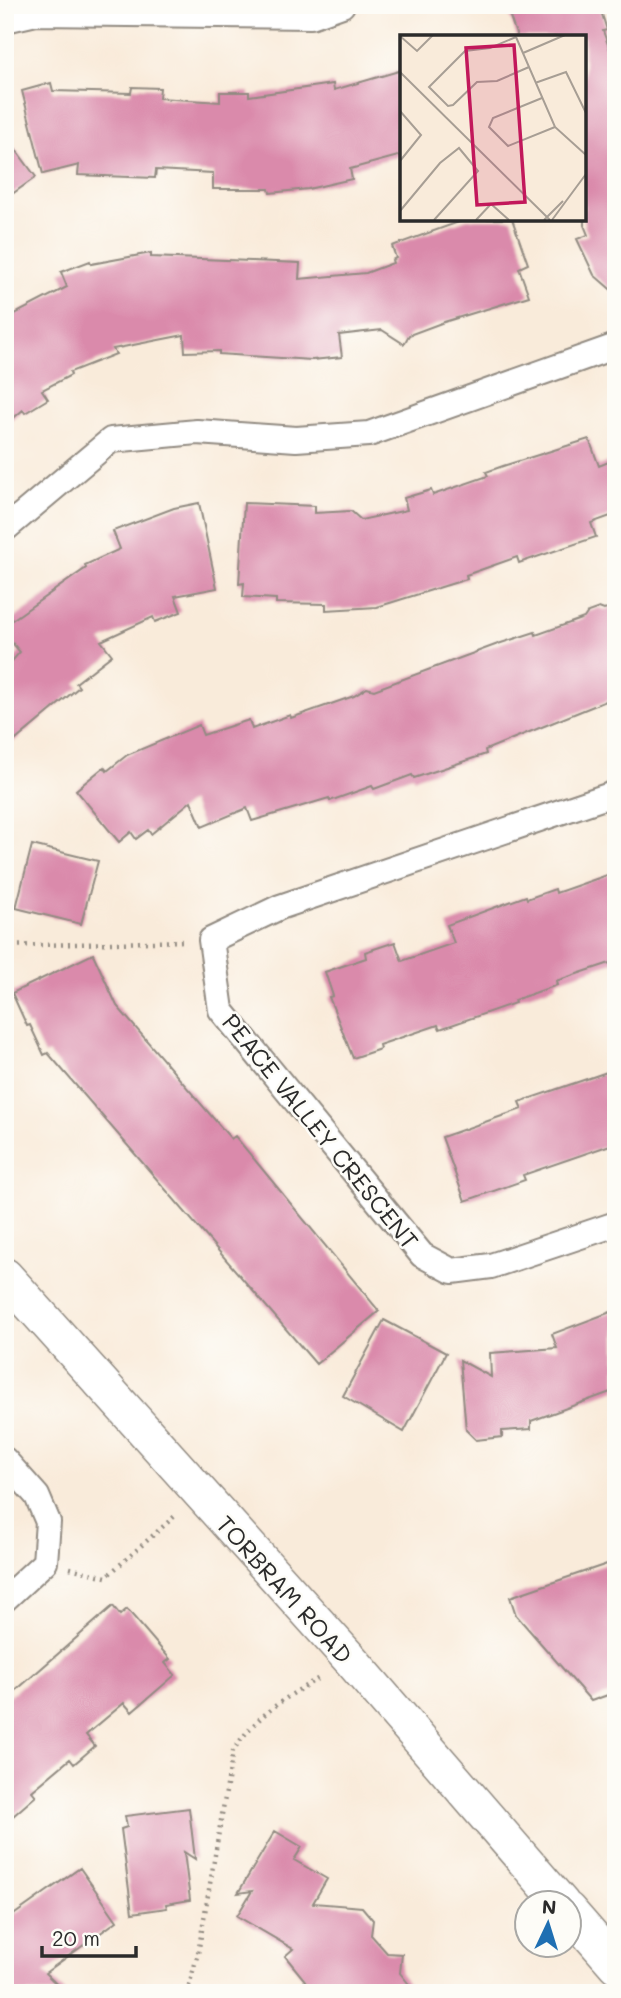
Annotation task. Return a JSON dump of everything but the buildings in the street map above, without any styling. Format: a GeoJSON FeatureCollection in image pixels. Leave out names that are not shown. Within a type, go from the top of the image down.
{"type":"FeatureCollection","features":[{"type":"Feature","properties":{"kind":"main road","name":"TORBRAM ROAD"},"geometry":{"type":"LineString","coordinates":[[5,1276],[351,1660],[551,1890]]}},
{"type":"Feature","properties":{"kind":"main road"},"geometry":{"type":"LineString","coordinates":[[582,1925],[616,1965]]}},
{"type":"Feature","properties":{"kind":"street"},"geometry":{"type":"LineString","coordinates":[[5,20],[36,13],[311,16],[342,5]]}},
{"type":"Feature","properties":{"kind":"street"},"geometry":{"type":"LineString","coordinates":[[5,530],[111,440],[197,432],[296,439],[369,434],[616,346]]}},
{"type":"Feature","properties":{"kind":"street"},"geometry":{"type":"LineString","coordinates":[[211,940],[279,907],[616,793]]}},
{"type":"Feature","properties":{"kind":"street","name":"PEACE VALLEY CRESCENT"},"geometry":{"type":"LineString","coordinates":[[211,940],[221,1010],[422,1255],[452,1270],[491,1266],[616,1224]]}},
{"type":"Feature","properties":{"kind":"street"},"geometry":{"type":"LineString","coordinates":[[5,1460],[37,1496],[48,1522],[46,1562],[5,1598]]}},
{"type":"Feature","properties":{"kind":"path"},"geometry":{"type":"LineString","coordinates":[[5,946],[211,940]]}},
{"type":"Feature","properties":{"kind":"path"},"geometry":{"type":"LineString","coordinates":[[46,1562],[106,1577],[199,1494]]}},
{"type":"Feature","properties":{"kind":"path"},"geometry":{"type":"LineString","coordinates":[[187,1993],[233,1751],[245,1732],[284,1698],[351,1660]]}}]}
